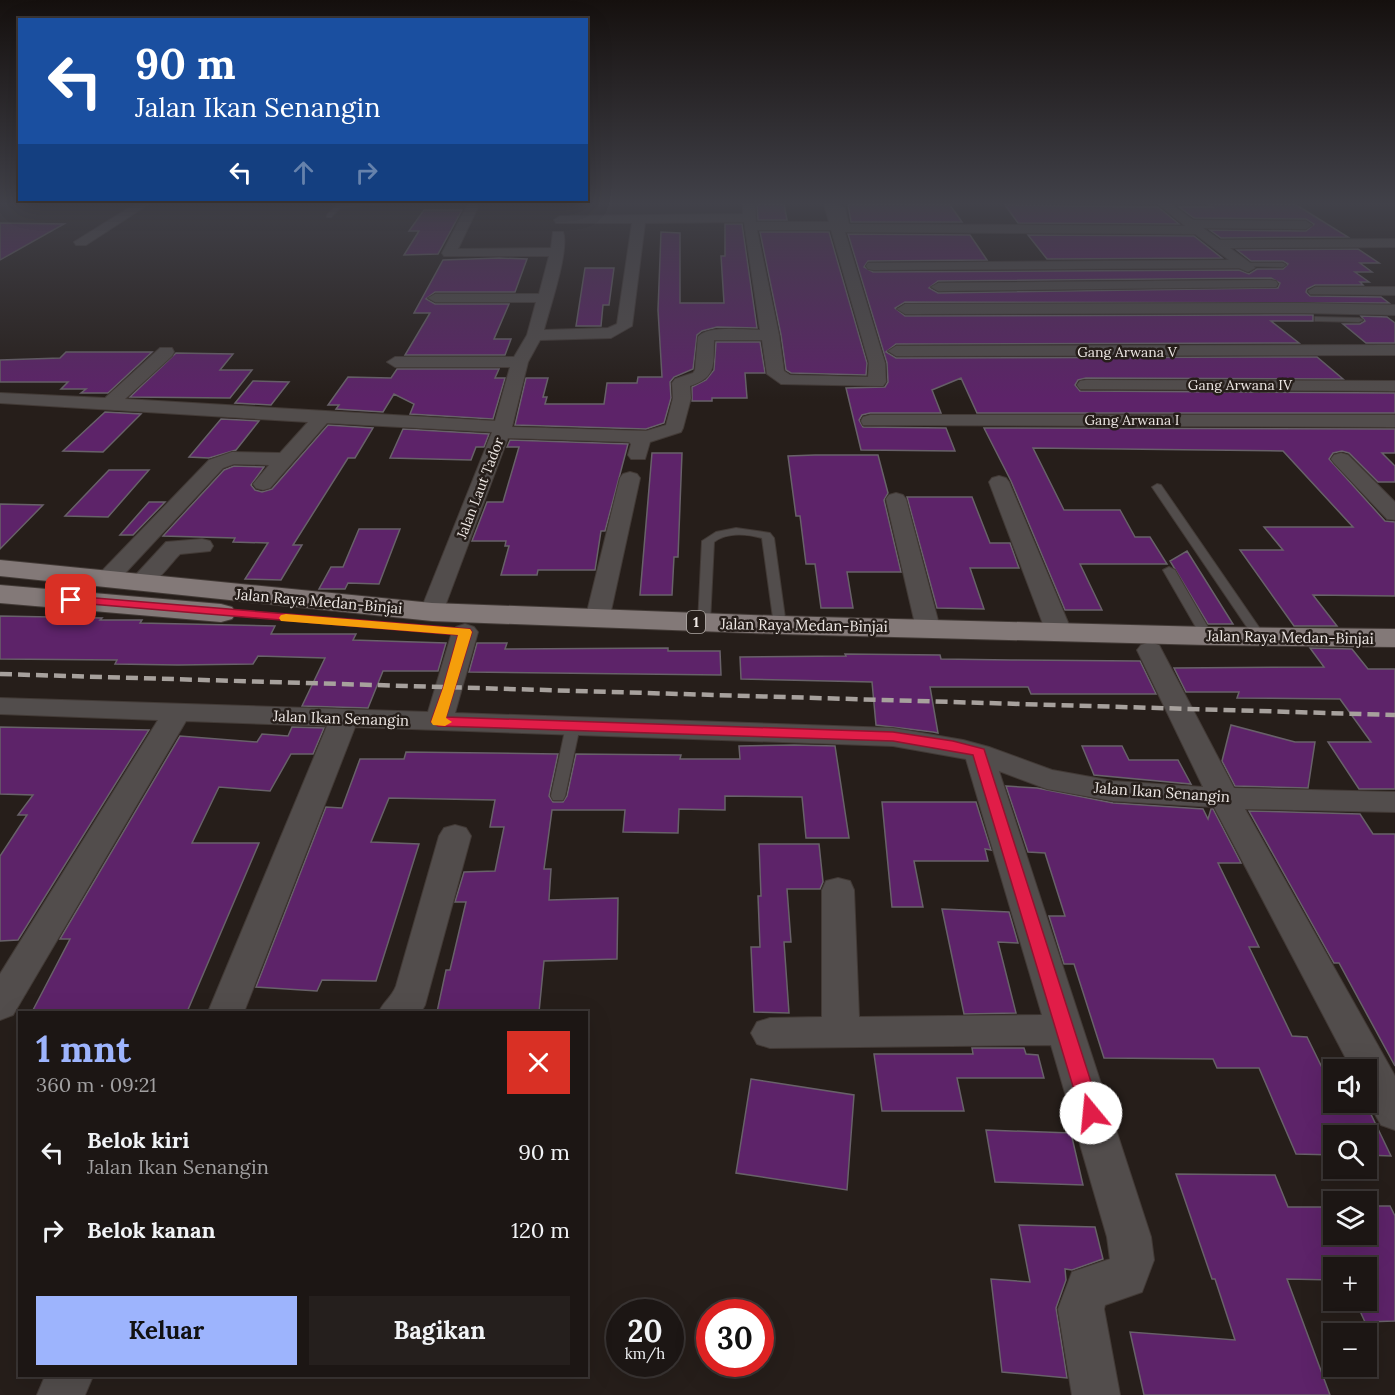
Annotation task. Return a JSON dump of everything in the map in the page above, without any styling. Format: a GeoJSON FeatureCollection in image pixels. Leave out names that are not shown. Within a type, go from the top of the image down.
{"type":"FeatureCollection","features":[{"type":"Feature","properties":{"kind":"main road","name":"Jalan Raya Medan-Binjai"},"geometry":{"type":"LineString","coordinates":[[0,568],[142,581],[225,593],[432,612],[597,620],[928,628],[1047,636],[1395,638]]}},
{"type":"Feature","properties":{"kind":"main road","name":"Jalan Raya Medan-Binjai"},"geometry":{"type":"LineString","coordinates":[[0,594],[465,632],[925,646],[1047,636],[1150,650],[1395,657]]}},
{"type":"Feature","properties":{"kind":"street","name":"Jalan Laut Tador"},"geometry":{"type":"LineString","coordinates":[[432,612],[502,430],[520,362],[535,335],[552,269]]}},
{"type":"Feature","properties":{"kind":"street"},"geometry":{"type":"LineString","coordinates":[[535,335],[611,333],[624,326],[632,269]]}},
{"type":"Feature","properties":{"kind":"street"},"geometry":{"type":"LineString","coordinates":[[759,269],[776,374],[780,378],[877,382],[878,363],[854,269]]}},
{"type":"Feature","properties":{"kind":"street"},"geometry":{"type":"LineString","coordinates":[[1249,269],[1305,308],[1388,375]]}},
{"type":"Feature","properties":{"kind":"street"},"geometry":{"type":"LineString","coordinates":[[938,287],[1271,284]]}},
{"type":"Feature","properties":{"kind":"street"},"geometry":{"type":"LineString","coordinates":[[1302,291],[1395,291]]}},
{"type":"Feature","properties":{"kind":"street"},"geometry":{"type":"LineString","coordinates":[[435,298],[546,298]]}},
{"type":"Feature","properties":{"kind":"street"},"geometry":{"type":"LineString","coordinates":[[905,309],[1305,308],[1395,310]]}},
{"type":"Feature","properties":{"kind":"street"},"geometry":{"type":"LineString","coordinates":[[0,398],[111,402],[502,430],[648,437],[674,428],[682,398],[681,383],[699,377],[704,370],[706,337],[709,335],[771,335]]}},
{"type":"Feature","properties":{"kind":"street","name":"Gang Arwana V"},"geometry":{"type":"LineString","coordinates":[[896,351],[1395,350]]}},
{"type":"Feature","properties":{"kind":"street"},"geometry":{"type":"LineString","coordinates":[[111,402],[166,352]]}},
{"type":"Feature","properties":{"kind":"street"},"geometry":{"type":"LineString","coordinates":[[396,362],[520,362]]}},
{"type":"Feature","properties":{"kind":"street","name":"Gang Arwana IV"},"geometry":{"type":"LineString","coordinates":[[1086,386],[1388,375]]}},
{"type":"Feature","properties":{"kind":"street"},"geometry":{"type":"LineString","coordinates":[[263,484],[321,418]]}},
{"type":"Feature","properties":{"kind":"street","name":"Gang Arwana I"},"geometry":{"type":"LineString","coordinates":[[870,421],[1395,421]]}},
{"type":"Feature","properties":{"kind":"street"},"geometry":{"type":"LineString","coordinates":[[634,436],[640,443],[638,455]]}},
{"type":"Feature","properties":{"kind":"street"},"geometry":{"type":"LineString","coordinates":[[108,578],[216,464],[232,458],[285,459]]}},
{"type":"Feature","properties":{"kind":"street"},"geometry":{"type":"LineString","coordinates":[[1341,459],[1395,514]]}},
{"type":"Feature","properties":{"kind":"street"},"geometry":{"type":"LineString","coordinates":[[597,620],[630,478]]}},
{"type":"Feature","properties":{"kind":"street"},"geometry":{"type":"LineString","coordinates":[[999,482],[1047,636]]}},
{"type":"Feature","properties":{"kind":"street"},"geometry":{"type":"LineString","coordinates":[[896,499],[928,628]]}},
{"type":"Feature","properties":{"kind":"street"},"geometry":{"type":"LineString","coordinates":[[142,581],[174,547],[201,546]]}},
{"type":"Feature","properties":{"kind":"street"},"geometry":{"type":"LineString","coordinates":[[438,722],[465,632]]}},
{"type":"Feature","properties":{"kind":"street"},"geometry":{"type":"LineString","coordinates":[[1150,650],[1224,798],[1395,1113]]}},
{"type":"Feature","properties":{"kind":"street","name":"Jalan Ikan Senangin"},"geometry":{"type":"LineString","coordinates":[[1,708],[893,737],[953,746],[979,753],[1047,779],[1113,791],[1224,798],[1395,802]]}},
{"type":"Feature","properties":{"kind":"street"},"geometry":{"type":"LineString","coordinates":[[0,1005],[177,712]]}},
{"type":"Feature","properties":{"kind":"street"},"geometry":{"type":"LineString","coordinates":[[226,1011],[344,719]]}},
{"type":"Feature","properties":{"kind":"street"},"geometry":{"type":"LineString","coordinates":[[979,753],[1129,1237],[1132,1260],[1126,1276],[1088,1288],[1081,1309],[1096,1395]]}},
{"type":"Feature","properties":{"kind":"street"},"geometry":{"type":"LineString","coordinates":[[398,1011],[406,1005],[414,986],[455,836]]}},
{"type":"Feature","properties":{"kind":"street"},"geometry":{"type":"LineString","coordinates":[[838,890],[841,1033]]}},
{"type":"Feature","properties":{"kind":"street"},"geometry":{"type":"LineString","coordinates":[[770,1033],[1066,1030]]}},
{"type":"Feature","properties":{"kind":"street"},"geometry":{"type":"LineString","coordinates":[[61,1395],[69,1377]]}},
{"type":"Feature","properties":{"kind":"lane"},"geometry":{"type":"LineString","coordinates":[[1318,319],[1359,320]]}},
{"type":"Feature","properties":{"kind":"lane"},"geometry":{"type":"LineString","coordinates":[[1157,487],[1259,636]]}},
{"type":"Feature","properties":{"kind":"lane"},"geometry":{"type":"LineString","coordinates":[[704,623],[708,541],[720,533],[758,533],[768,538],[780,625]]}},
{"type":"Feature","properties":{"kind":"lane"},"geometry":{"type":"LineString","coordinates":[[1169,570],[1207,636]]}},
{"type":"Feature","properties":{"kind":"lane"},"geometry":{"type":"LineString","coordinates":[[558,796],[573,726]]}},
{"type":"Feature","properties":{"kind":"building"},"geometry":{"type":"Polygon","coordinates":[[[438,269],[523,269],[515,292],[435,292],[426,299],[435,304],[509,304],[494,339],[511,339],[505,355],[405,355],[430,313],[414,313],[438,269]]]}},
{"type":"Feature","properties":{"kind":"building"},"geometry":{"type":"Polygon","coordinates":[[[585,269],[614,269],[609,305],[603,305],[601,326],[576,326],[585,269]]]}},
{"type":"Feature","properties":{"kind":"building"},"geometry":{"type":"Polygon","coordinates":[[[660,269],[680,269],[680,303],[724,303],[722,269],[749,269],[757,328],[717,327],[702,331],[697,335],[693,369],[674,377],[670,382],[671,398],[664,423],[646,429],[515,425],[526,378],[548,378],[543,397],[547,397],[545,404],[604,404],[607,383],[637,383],[638,377],[662,377],[658,310],[660,269]]]}},
{"type":"Feature","properties":{"kind":"building"},"geometry":{"type":"Polygon","coordinates":[[[768,269],[840,269],[867,363],[866,375],[791,373],[786,370],[768,269]]]}},
{"type":"Feature","properties":{"kind":"building"},"geometry":{"type":"Polygon","coordinates":[[[859,269],[868,269],[873,272],[1239,270],[1249,274],[1257,269],[1368,269],[1372,272],[1355,272],[1369,282],[1360,282],[1363,285],[1315,285],[1306,292],[1310,296],[1381,297],[1389,303],[905,302],[895,308],[905,316],[1313,315],[1313,321],[1271,321],[1299,343],[896,344],[886,352],[896,358],[1317,357],[1343,379],[1086,378],[1078,380],[1075,385],[1080,391],[1395,393],[1395,413],[977,413],[961,378],[932,390],[941,413],[870,413],[862,415],[859,420],[863,427],[946,428],[955,451],[861,450],[846,388],[885,387],[888,382],[887,363],[859,269]],[[1271,278],[938,281],[929,288],[938,293],[1278,288],[1280,283],[1271,278]]]}},
{"type":"Feature","properties":{"kind":"building"},"geometry":{"type":"Polygon","coordinates":[[[1361,316],[1387,317],[1395,323],[1395,343],[1366,343],[1343,324],[1360,324],[1365,321],[1361,316]]]}},
{"type":"Feature","properties":{"kind":"building"},"geometry":{"type":"Polygon","coordinates":[[[716,342],[760,342],[765,373],[745,373],[747,398],[712,398],[712,401],[692,401],[692,387],[706,380],[714,370],[716,342]]]}},
{"type":"Feature","properties":{"kind":"building"},"geometry":{"type":"Polygon","coordinates":[[[66,352],[152,352],[108,393],[81,393],[86,389],[61,389],[68,382],[0,382],[0,360],[60,358],[66,352]]]}},
{"type":"Feature","properties":{"kind":"building"},"geometry":{"type":"Polygon","coordinates":[[[176,353],[233,354],[220,370],[252,370],[230,398],[130,397],[176,353]]]}},
{"type":"Feature","properties":{"kind":"building"},"geometry":{"type":"Polygon","coordinates":[[[397,369],[499,369],[495,378],[505,378],[493,419],[410,414],[414,404],[394,394],[383,412],[336,409],[339,405],[328,405],[348,377],[391,378],[397,369]]]}},
{"type":"Feature","properties":{"kind":"building"},"geometry":{"type":"Polygon","coordinates":[[[253,381],[289,382],[271,405],[235,403],[253,381]]]}},
{"type":"Feature","properties":{"kind":"building"},"geometry":{"type":"Polygon","coordinates":[[[105,412],[141,414],[103,452],[63,451],[105,412]]]}},
{"type":"Feature","properties":{"kind":"building"},"geometry":{"type":"Polygon","coordinates":[[[221,419],[259,421],[236,450],[209,458],[189,457],[221,419]]]}},
{"type":"Feature","properties":{"kind":"building"},"geometry":{"type":"Polygon","coordinates":[[[328,425],[373,428],[355,458],[348,458],[293,545],[302,545],[281,580],[245,579],[268,543],[233,542],[235,538],[163,536],[224,470],[234,466],[264,467],[251,485],[255,490],[262,492],[272,489],[328,425]]]}},
{"type":"Feature","properties":{"kind":"building"},"geometry":{"type":"Polygon","coordinates":[[[984,428],[1395,429],[1395,453],[1382,453],[1395,466],[1395,482],[1378,482],[1349,453],[1342,451],[1333,453],[1329,459],[1385,521],[1395,522],[1395,596],[1313,595],[1337,626],[1294,626],[1240,550],[1283,550],[1264,527],[1353,527],[1283,451],[1033,448],[1064,510],[1120,510],[1135,537],[1150,537],[1167,564],[1080,564],[1102,610],[1065,610],[1011,481],[984,428]]]}},
{"type":"Feature","properties":{"kind":"building"},"geometry":{"type":"Polygon","coordinates":[[[403,429],[489,434],[484,447],[476,447],[471,460],[390,458],[403,429]]]}},
{"type":"Feature","properties":{"kind":"building"},"geometry":{"type":"Polygon","coordinates":[[[510,440],[628,444],[605,531],[601,531],[595,570],[538,570],[537,575],[501,575],[509,546],[505,546],[506,541],[472,541],[487,502],[503,502],[519,447],[507,447],[510,440]]]}},
{"type":"Feature","properties":{"kind":"building"},"geometry":{"type":"Polygon","coordinates":[[[652,453],[682,453],[678,557],[674,557],[672,595],[640,595],[652,453]]]}},
{"type":"Feature","properties":{"kind":"building"},"geometry":{"type":"Polygon","coordinates":[[[878,455],[888,493],[884,500],[901,572],[847,572],[853,608],[821,608],[815,564],[806,564],[800,516],[796,516],[788,456],[878,455]]]}},
{"type":"Feature","properties":{"kind":"building"},"geometry":{"type":"Polygon","coordinates":[[[109,470],[149,470],[108,517],[65,516],[109,470]]]}},
{"type":"Feature","properties":{"kind":"building"},"geometry":{"type":"Polygon","coordinates":[[[907,497],[972,497],[990,543],[1010,543],[1019,568],[970,568],[984,609],[937,608],[907,497]]]}},
{"type":"Feature","properties":{"kind":"building"},"geometry":{"type":"Polygon","coordinates":[[[149,502],[165,502],[133,535],[120,535],[149,502]]]}},
{"type":"Feature","properties":{"kind":"building"},"geometry":{"type":"Polygon","coordinates":[[[0,504],[43,505],[0,549],[0,504]]]}},
{"type":"Feature","properties":{"kind":"building"},"geometry":{"type":"Polygon","coordinates":[[[359,529],[400,529],[379,584],[348,583],[345,589],[319,589],[331,567],[343,567],[359,529]]]}},
{"type":"Feature","properties":{"kind":"building"},"geometry":{"type":"Polygon","coordinates":[[[1187,551],[1233,624],[1208,624],[1170,561],[1187,551]]]}},
{"type":"Feature","properties":{"kind":"building"},"geometry":{"type":"Polygon","coordinates":[[[0,616],[142,620],[140,623],[275,626],[271,634],[356,634],[353,640],[446,643],[438,671],[383,671],[368,708],[302,706],[325,658],[258,656],[253,664],[178,665],[115,664],[117,660],[0,659],[0,616]]]}},
{"type":"Feature","properties":{"kind":"building"},"geometry":{"type":"Polygon","coordinates":[[[477,643],[507,643],[505,649],[668,648],[668,651],[720,651],[721,675],[469,672],[477,643]]]}},
{"type":"Feature","properties":{"kind":"building"},"geometry":{"type":"Polygon","coordinates":[[[1310,648],[1352,649],[1368,669],[1395,669],[1395,789],[1359,789],[1328,742],[1371,742],[1340,699],[1237,698],[1239,692],[1186,692],[1174,668],[1324,667],[1310,648]]]}},
{"type":"Feature","properties":{"kind":"building"},"geometry":{"type":"Polygon","coordinates":[[[845,654],[940,655],[941,659],[1140,661],[1156,694],[1031,694],[1028,687],[930,687],[938,733],[876,725],[872,682],[741,679],[740,657],[846,656],[845,654]]]}},
{"type":"Feature","properties":{"kind":"building"},"geometry":{"type":"Polygon","coordinates":[[[1231,725],[1295,742],[1315,742],[1308,788],[1235,786],[1222,761],[1231,725]]]}},
{"type":"Feature","properties":{"kind":"building"},"geometry":{"type":"Polygon","coordinates":[[[0,727],[149,730],[18,940],[0,941],[0,856],[27,815],[18,815],[33,795],[0,794],[0,727]]]}},
{"type":"Feature","properties":{"kind":"building"},"geometry":{"type":"Polygon","coordinates":[[[292,727],[324,728],[313,754],[291,754],[270,791],[219,787],[192,843],[259,843],[187,1011],[33,1011],[70,939],[60,939],[180,736],[257,742],[262,734],[288,736],[292,727]]]}},
{"type":"Feature","properties":{"kind":"building"},"geometry":{"type":"Polygon","coordinates":[[[739,746],[835,746],[849,838],[806,838],[802,797],[725,796],[725,810],[679,809],[678,833],[623,832],[625,810],[552,810],[544,869],[551,869],[549,900],[618,898],[617,959],[544,961],[539,1011],[437,1011],[446,970],[450,970],[466,902],[455,902],[464,872],[495,871],[504,827],[490,827],[495,800],[389,798],[371,842],[419,844],[376,981],[322,980],[317,991],[256,987],[326,807],[342,808],[360,759],[404,759],[406,752],[558,754],[549,796],[553,802],[563,802],[567,796],[576,754],[681,755],[680,759],[740,759],[739,746]]]}},
{"type":"Feature","properties":{"kind":"building"},"geometry":{"type":"Polygon","coordinates":[[[1082,746],[1122,746],[1129,760],[1178,760],[1191,784],[1094,775],[1082,746]]]}},
{"type":"Feature","properties":{"kind":"building"},"geometry":{"type":"Polygon","coordinates":[[[1006,786],[1037,788],[1113,803],[1203,809],[1208,819],[1213,809],[1241,863],[1218,863],[1259,947],[1249,947],[1292,1036],[1307,1037],[1323,1070],[1323,1113],[1370,1113],[1376,1125],[1323,1125],[1323,1155],[1296,1154],[1259,1068],[1217,1068],[1213,1059],[1104,1058],[1074,964],[1064,964],[1049,916],[1065,916],[1045,853],[1028,852],[1006,786]]]}},
{"type":"Feature","properties":{"kind":"building"},"geometry":{"type":"Polygon","coordinates":[[[882,802],[976,802],[991,850],[985,849],[988,861],[914,861],[923,907],[892,907],[882,802]]]}},
{"type":"Feature","properties":{"kind":"building"},"geometry":{"type":"Polygon","coordinates":[[[1249,811],[1360,814],[1373,834],[1395,834],[1395,1066],[1339,963],[1334,963],[1249,811]]]}},
{"type":"Feature","properties":{"kind":"building"},"geometry":{"type":"Polygon","coordinates":[[[759,844],[819,844],[823,882],[820,889],[787,889],[791,942],[784,942],[789,1013],[754,1012],[751,947],[760,947],[759,844]]]}},
{"type":"Feature","properties":{"kind":"building"},"geometry":{"type":"Polygon","coordinates":[[[942,909],[1009,912],[1018,943],[998,942],[1016,1013],[964,1014],[942,909]]]}},
{"type":"Feature","properties":{"kind":"building"},"geometry":{"type":"Polygon","coordinates":[[[972,1048],[1024,1048],[1026,1054],[1038,1055],[1044,1078],[957,1078],[964,1111],[882,1111],[874,1054],[973,1054],[972,1048]]]}},
{"type":"Feature","properties":{"kind":"building"},"geometry":{"type":"Polygon","coordinates":[[[751,1079],[854,1095],[847,1190],[736,1173],[751,1079]]]}},
{"type":"Feature","properties":{"kind":"building"},"geometry":{"type":"Polygon","coordinates":[[[1377,1127],[1391,1156],[1377,1155],[1377,1127]]]}},
{"type":"Feature","properties":{"kind":"building"},"geometry":{"type":"Polygon","coordinates":[[[986,1130],[1071,1133],[1083,1185],[995,1182],[986,1130]]]}},
{"type":"Feature","properties":{"kind":"building"},"geometry":{"type":"Polygon","coordinates":[[[1176,1174],[1275,1175],[1288,1207],[1323,1207],[1323,1245],[1377,1245],[1377,1206],[1390,1206],[1395,1216],[1395,1321],[1365,1322],[1360,1311],[1377,1311],[1377,1257],[1323,1257],[1323,1280],[1287,1279],[1330,1395],[1144,1395],[1130,1332],[1235,1340],[1215,1279],[1212,1279],[1176,1174]]]}},
{"type":"Feature","properties":{"kind":"building"},"geometry":{"type":"Polygon","coordinates":[[[1019,1225],[1095,1227],[1103,1259],[1072,1270],[1065,1269],[1066,1280],[1056,1308],[1067,1378],[1002,1372],[991,1279],[1030,1282],[1019,1225]]]}},
{"type":"Feature","properties":{"kind":"railway"},"geometry":{"type":"LineString","coordinates":[[0,674],[1395,715]]}},
{"type":"Feature","properties":{"kind":"slow traffic"},"geometry":{"type":"LineString","coordinates":[[286,618],[465,632],[438,722],[445,722]]}},
{"type":"Feature","properties":{"kind":"route"},"geometry":{"type":"LineString","coordinates":[[71,600],[465,632],[438,722],[893,737],[953,746],[979,753],[1091,1113]]}}]}
